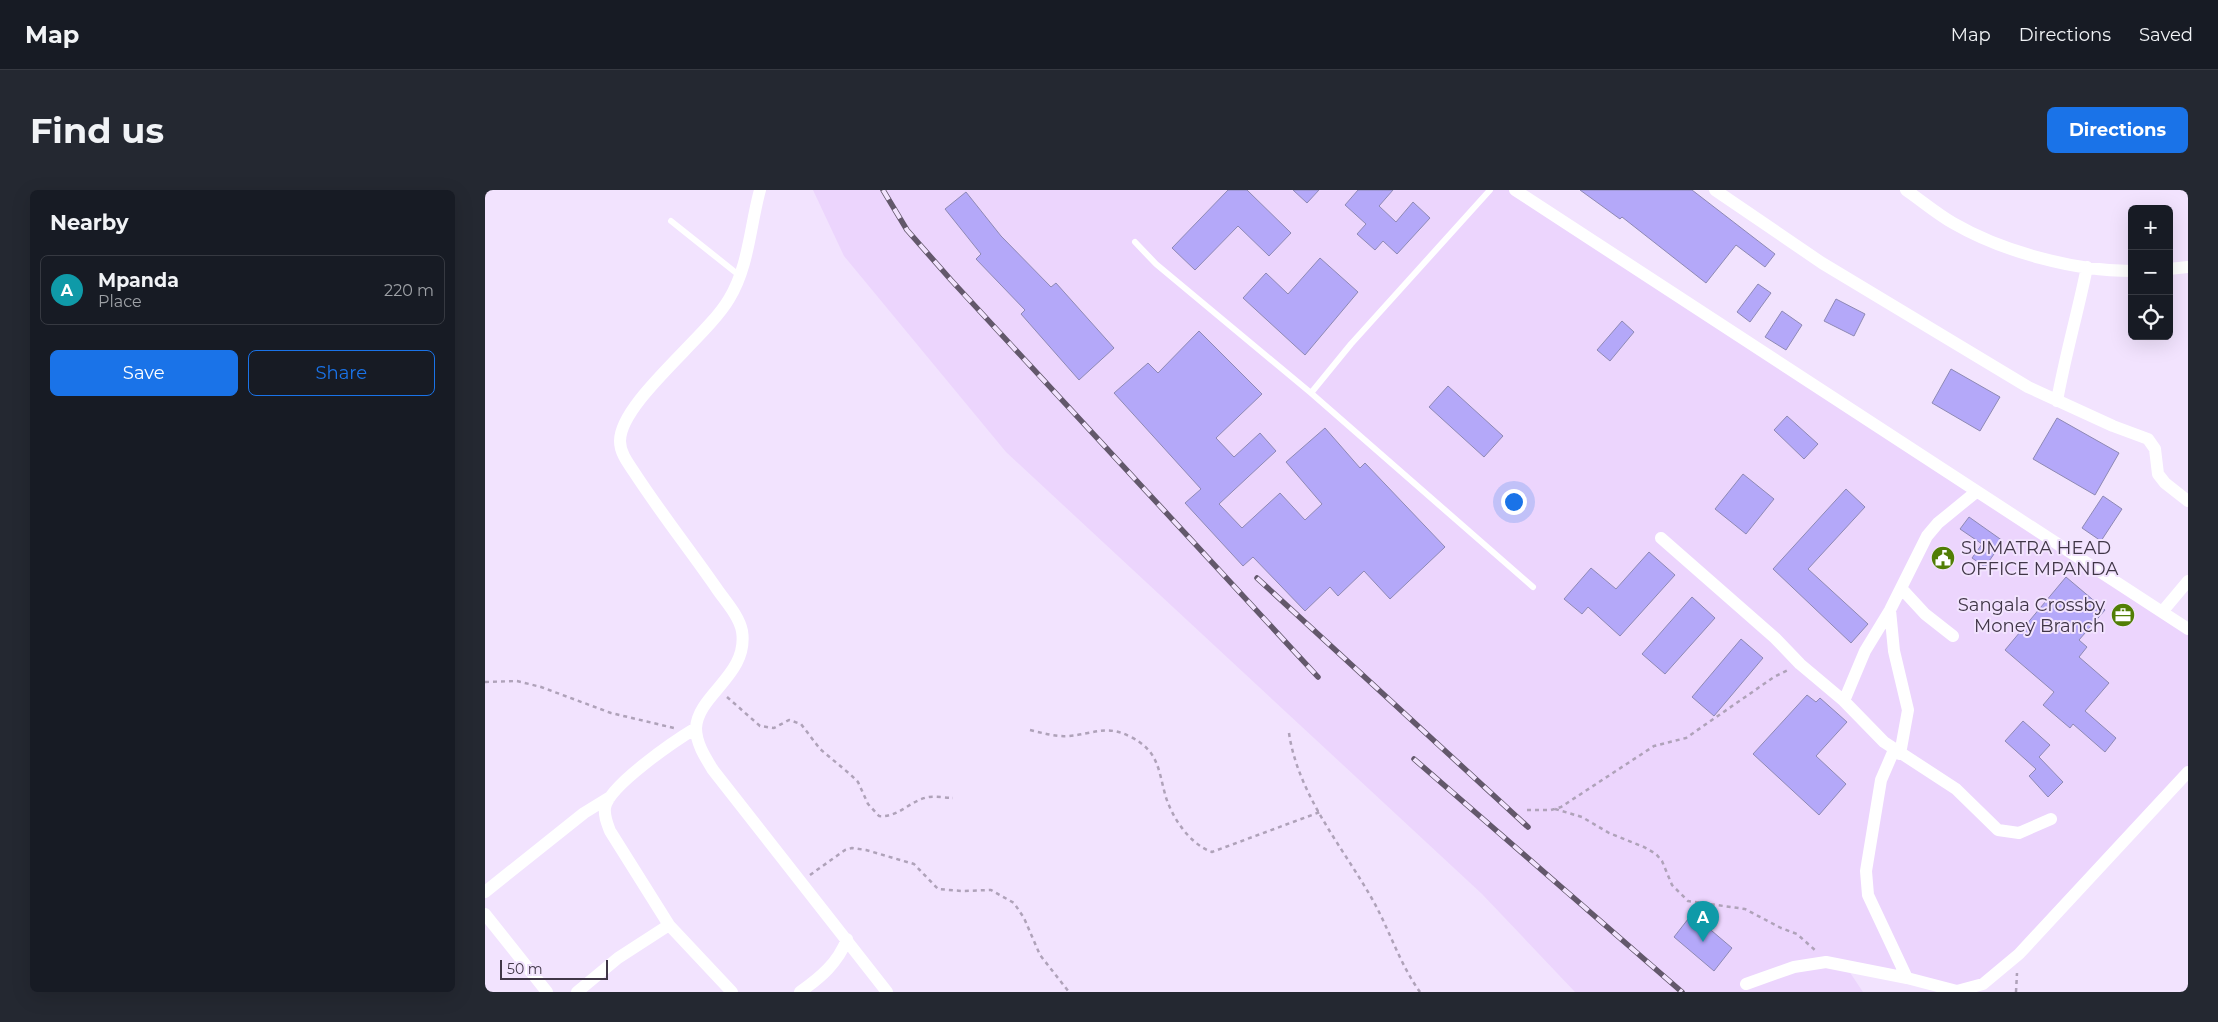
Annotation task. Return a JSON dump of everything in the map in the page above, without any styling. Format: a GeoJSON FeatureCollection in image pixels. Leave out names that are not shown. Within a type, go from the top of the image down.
{"type":"FeatureCollection","features":[{"type":"Feature","properties":{"kind":"street"},"geometry":{"type":"LineString","coordinates":[[485,892],[583,813],[610,797],[639,768],[691,731],[734,669],[741,651],[741,628],[712,582],[646,491],[623,456],[619,443],[621,431],[635,406],[717,316],[729,299],[740,276],[760,190]]}},
{"type":"Feature","properties":{"kind":"street"},"geometry":{"type":"LineString","coordinates":[[1515,190],[2188,629]]}},
{"type":"Feature","properties":{"kind":"street"},"geometry":{"type":"LineString","coordinates":[[1715,190],[1830,268],[2028,387],[2113,426],[2149,438],[2155,449],[2158,474],[2165,483],[2188,502]]}},
{"type":"Feature","properties":{"kind":"street"},"geometry":{"type":"LineString","coordinates":[[1906,190],[1952,222],[1987,240],[2023,252],[2087,267],[2128,271]]}},
{"type":"Feature","properties":{"kind":"street"},"geometry":{"type":"LineString","coordinates":[[2057,401],[2064,361],[2074,333],[2087,267]]}},
{"type":"Feature","properties":{"kind":"street"},"geometry":{"type":"LineString","coordinates":[[2173,269],[2188,267]]}},
{"type":"Feature","properties":{"kind":"street"},"geometry":{"type":"LineString","coordinates":[[1843,701],[1865,651],[1890,610],[1927,536],[1938,523],[1977,492]]}},
{"type":"Feature","properties":{"kind":"street"},"geometry":{"type":"LineString","coordinates":[[1661,538],[1775,638],[1800,664],[1897,752],[1956,789],[1998,830],[2019,833],[2051,819]]}},
{"type":"Feature","properties":{"kind":"street"},"geometry":{"type":"LineString","coordinates":[[2162,612],[2188,581]]}},
{"type":"Feature","properties":{"kind":"street"},"geometry":{"type":"LineString","coordinates":[[1901,588],[1925,614],[1953,636]]}},
{"type":"Feature","properties":{"kind":"street"},"geometry":{"type":"LineString","coordinates":[[1890,610],[1894,651],[1908,710],[1897,752],[1881,780],[1866,871],[1868,894],[1907,978]]}},
{"type":"Feature","properties":{"kind":"street"},"geometry":{"type":"LineString","coordinates":[[691,731],[713,770],[887,992]]}},
{"type":"Feature","properties":{"kind":"street"},"geometry":{"type":"LineString","coordinates":[[1746,984],[1794,967],[1826,962],[1907,978],[1957,991],[1983,984],[2019,954],[2188,772]]}},
{"type":"Feature","properties":{"kind":"street"},"geometry":{"type":"LineString","coordinates":[[610,797],[605,807],[605,817],[610,831],[669,925],[732,992]]}},
{"type":"Feature","properties":{"kind":"street"},"geometry":{"type":"LineString","coordinates":[[485,914],[547,992]]}},
{"type":"Feature","properties":{"kind":"street"},"geometry":{"type":"LineString","coordinates":[[577,992],[619,958],[669,925]]}},
{"type":"Feature","properties":{"kind":"street"},"geometry":{"type":"LineString","coordinates":[[800,992],[821,976],[835,962],[847,939]]}},
{"type":"Feature","properties":{"kind":"lane"},"geometry":{"type":"LineString","coordinates":[[1311,393],[1351,344],[1490,190]]}},
{"type":"Feature","properties":{"kind":"lane"},"geometry":{"type":"LineString","coordinates":[[671,221],[740,276]]}},
{"type":"Feature","properties":{"kind":"lane"},"geometry":{"type":"LineString","coordinates":[[1135,242],[1156,264],[1311,393],[1533,587]]}},
{"type":"Feature","properties":{"kind":"path"},"geometry":{"type":"LineString","coordinates":[[1555,809],[1572,801],[1586,788],[1654,746],[1686,738],[1774,677],[1800,664]]}},
{"type":"Feature","properties":{"kind":"path"},"geometry":{"type":"LineString","coordinates":[[485,682],[517,681],[541,687],[611,713],[691,731]]}},
{"type":"Feature","properties":{"kind":"path"},"geometry":{"type":"LineString","coordinates":[[719,689],[760,726],[774,728],[789,720],[801,724],[820,749],[855,778],[868,804],[879,816],[892,816],[911,804],[930,796],[953,798]]}},
{"type":"Feature","properties":{"kind":"path"},"geometry":{"type":"LineString","coordinates":[[1030,730],[1054,736],[1069,736],[1103,729],[1117,731],[1133,738],[1155,757],[1166,796],[1183,829],[1205,849],[1212,852],[1320,812]]}},
{"type":"Feature","properties":{"kind":"path"},"geometry":{"type":"LineString","coordinates":[[1289,733],[1294,761],[1320,812],[1371,896],[1397,953],[1420,992]]}},
{"type":"Feature","properties":{"kind":"path"},"geometry":{"type":"LineString","coordinates":[[1527,810],[1555,809],[1582,817],[1609,833],[1644,846],[1656,854],[1662,861],[1672,885],[1688,901],[1734,906],[1755,913],[1781,928],[1797,934],[1826,962]]}},
{"type":"Feature","properties":{"kind":"path"},"geometry":{"type":"LineString","coordinates":[[801,881],[845,850],[852,848],[904,859],[914,864],[938,889],[962,891],[991,890],[1014,903],[1024,918],[1040,955],[1069,992]]}},
{"type":"Feature","properties":{"kind":"shaded area"},"geometry":{"type":"Polygon","coordinates":[[[813,190],[1515,190],[2188,629],[2188,772],[1983,984],[1957,991],[1847,968],[1863,992],[1575,992],[1482,894],[1006,452],[844,256],[813,190]]]}},
{"type":"Feature","properties":{"kind":"building"},"geometry":{"type":"Polygon","coordinates":[[[1228,190],[1247,190],[1291,233],[1269,256],[1238,226],[1195,270],[1172,248],[1228,190]]]}},
{"type":"Feature","properties":{"kind":"building"},"geometry":{"type":"Polygon","coordinates":[[[1293,190],[1319,190],[1307,203],[1293,190]]]}},
{"type":"Feature","properties":{"kind":"building"},"geometry":{"type":"Polygon","coordinates":[[[1358,190],[1393,190],[1379,206],[1396,222],[1413,202],[1430,218],[1397,254],[1383,241],[1375,250],[1357,234],[1366,224],[1345,205],[1358,190]]]}},
{"type":"Feature","properties":{"kind":"building"},"geometry":{"type":"Polygon","coordinates":[[[1580,190],[1692,190],[1775,254],[1765,267],[1736,245],[1706,283],[1622,217],[1620,219],[1580,190]]]}},
{"type":"Feature","properties":{"kind":"building"},"geometry":{"type":"Polygon","coordinates":[[[966,192],[1001,236],[1051,287],[1056,283],[1114,348],[1079,380],[1021,314],[1025,310],[976,259],[981,254],[945,209],[966,192]]]}},
{"type":"Feature","properties":{"kind":"building"},"geometry":{"type":"Polygon","coordinates":[[[1320,258],[1358,292],[1305,355],[1243,298],[1266,273],[1288,294],[1320,258]]]}},
{"type":"Feature","properties":{"kind":"building"},"geometry":{"type":"Polygon","coordinates":[[[1758,284],[1771,293],[1750,322],[1737,312],[1758,284]]]}},
{"type":"Feature","properties":{"kind":"building"},"geometry":{"type":"Polygon","coordinates":[[[1836,299],[1865,314],[1854,336],[1824,321],[1836,299]]]}},
{"type":"Feature","properties":{"kind":"building"},"geometry":{"type":"Polygon","coordinates":[[[1782,311],[1802,325],[1786,350],[1765,337],[1782,311]]]}},
{"type":"Feature","properties":{"kind":"building"},"geometry":{"type":"Polygon","coordinates":[[[1622,321],[1634,332],[1610,361],[1597,350],[1622,321]]]}},
{"type":"Feature","properties":{"kind":"building"},"geometry":{"type":"Polygon","coordinates":[[[1199,331],[1262,394],[1216,438],[1234,457],[1260,433],[1276,451],[1219,504],[1242,528],[1280,493],[1305,520],[1322,504],[1286,462],[1325,428],[1360,468],[1365,463],[1445,547],[1390,599],[1364,571],[1338,596],[1330,587],[1305,611],[1253,557],[1243,566],[1185,503],[1201,489],[1114,393],[1148,363],[1158,373],[1199,331]]]}},
{"type":"Feature","properties":{"kind":"building"},"geometry":{"type":"Polygon","coordinates":[[[1951,369],[2000,397],[1980,431],[1932,403],[1951,369]]]}},
{"type":"Feature","properties":{"kind":"building"},"geometry":{"type":"Polygon","coordinates":[[[1448,386],[1503,436],[1484,457],[1429,407],[1448,386]]]}},
{"type":"Feature","properties":{"kind":"building"},"geometry":{"type":"Polygon","coordinates":[[[1787,416],[1818,444],[1804,459],[1774,430],[1787,416]]]}},
{"type":"Feature","properties":{"kind":"building"},"geometry":{"type":"Polygon","coordinates":[[[2057,418],[2119,453],[2095,495],[2033,459],[2057,418]]]}},
{"type":"Feature","properties":{"kind":"building"},"geometry":{"type":"Polygon","coordinates":[[[1743,474],[1774,499],[1746,534],[1715,509],[1743,474]]]}},
{"type":"Feature","properties":{"kind":"building"},"geometry":{"type":"Polygon","coordinates":[[[1846,489],[1865,507],[1808,569],[1868,624],[1851,643],[1773,569],[1846,489]]]}},
{"type":"Feature","properties":{"kind":"building"},"geometry":{"type":"Polygon","coordinates":[[[2103,496],[2122,509],[2101,541],[2082,528],[2103,496]]]}},
{"type":"Feature","properties":{"kind":"building"},"geometry":{"type":"Polygon","coordinates":[[[1969,517],[2003,541],[1985,567],[1972,558],[1982,544],[1960,529],[1969,517]]]}},
{"type":"Feature","properties":{"kind":"building"},"geometry":{"type":"Polygon","coordinates":[[[1649,552],[1675,575],[1620,636],[1588,607],[1582,614],[1564,599],[1591,568],[1616,589],[1649,552]]]}},
{"type":"Feature","properties":{"kind":"building"},"geometry":{"type":"Polygon","coordinates":[[[2066,577],[2105,610],[2079,640],[2087,647],[2079,657],[2109,683],[2085,711],[2116,738],[2105,752],[2073,724],[2070,728],[2043,705],[2054,692],[2005,650],[2066,577]]]}},
{"type":"Feature","properties":{"kind":"building"},"geometry":{"type":"Polygon","coordinates":[[[1692,597],[1715,618],[1665,674],[1642,654],[1692,597]]]}},
{"type":"Feature","properties":{"kind":"building"},"geometry":{"type":"Polygon","coordinates":[[[1741,639],[1763,658],[1714,716],[1692,697],[1741,639]]]}},
{"type":"Feature","properties":{"kind":"building"},"geometry":{"type":"Polygon","coordinates":[[[1807,695],[1816,702],[1820,698],[1847,722],[1816,756],[1846,784],[1819,815],[1753,754],[1807,695]]]}},
{"type":"Feature","properties":{"kind":"building"},"geometry":{"type":"Polygon","coordinates":[[[2023,721],[2050,745],[2039,757],[2063,782],[2048,797],[2029,776],[2036,769],[2005,741],[2023,721]]]}},
{"type":"Feature","properties":{"kind":"building"},"geometry":{"type":"Polygon","coordinates":[[[1692,914],[1732,948],[1714,971],[1674,937],[1692,914]]]}},
{"type":"Feature","properties":{"kind":"railway"},"geometry":{"type":"LineString","coordinates":[[883,190],[907,230],[951,280],[1318,677]]}},
{"type":"Feature","properties":{"kind":"railway"},"geometry":{"type":"LineString","coordinates":[[1257,578],[1528,827]]}},
{"type":"Feature","properties":{"kind":"railway"},"geometry":{"type":"LineString","coordinates":[[1414,759],[1682,992]]}},
{"type":"Feature","properties":{"kind":"place","name":"SUMATRA HEAD OFFICE MPANDA"},"geometry":{"type":"Point","coordinates":[1943,558]}},
{"type":"Feature","properties":{"kind":"place","name":"Sangala Crossby Money Branch"},"geometry":{"type":"Point","coordinates":[2123,615]}},
{"type":"Feature","properties":{"kind":"place","name":"Mpanda"},"geometry":{"type":"Point","coordinates":[1703,942]}}]}
